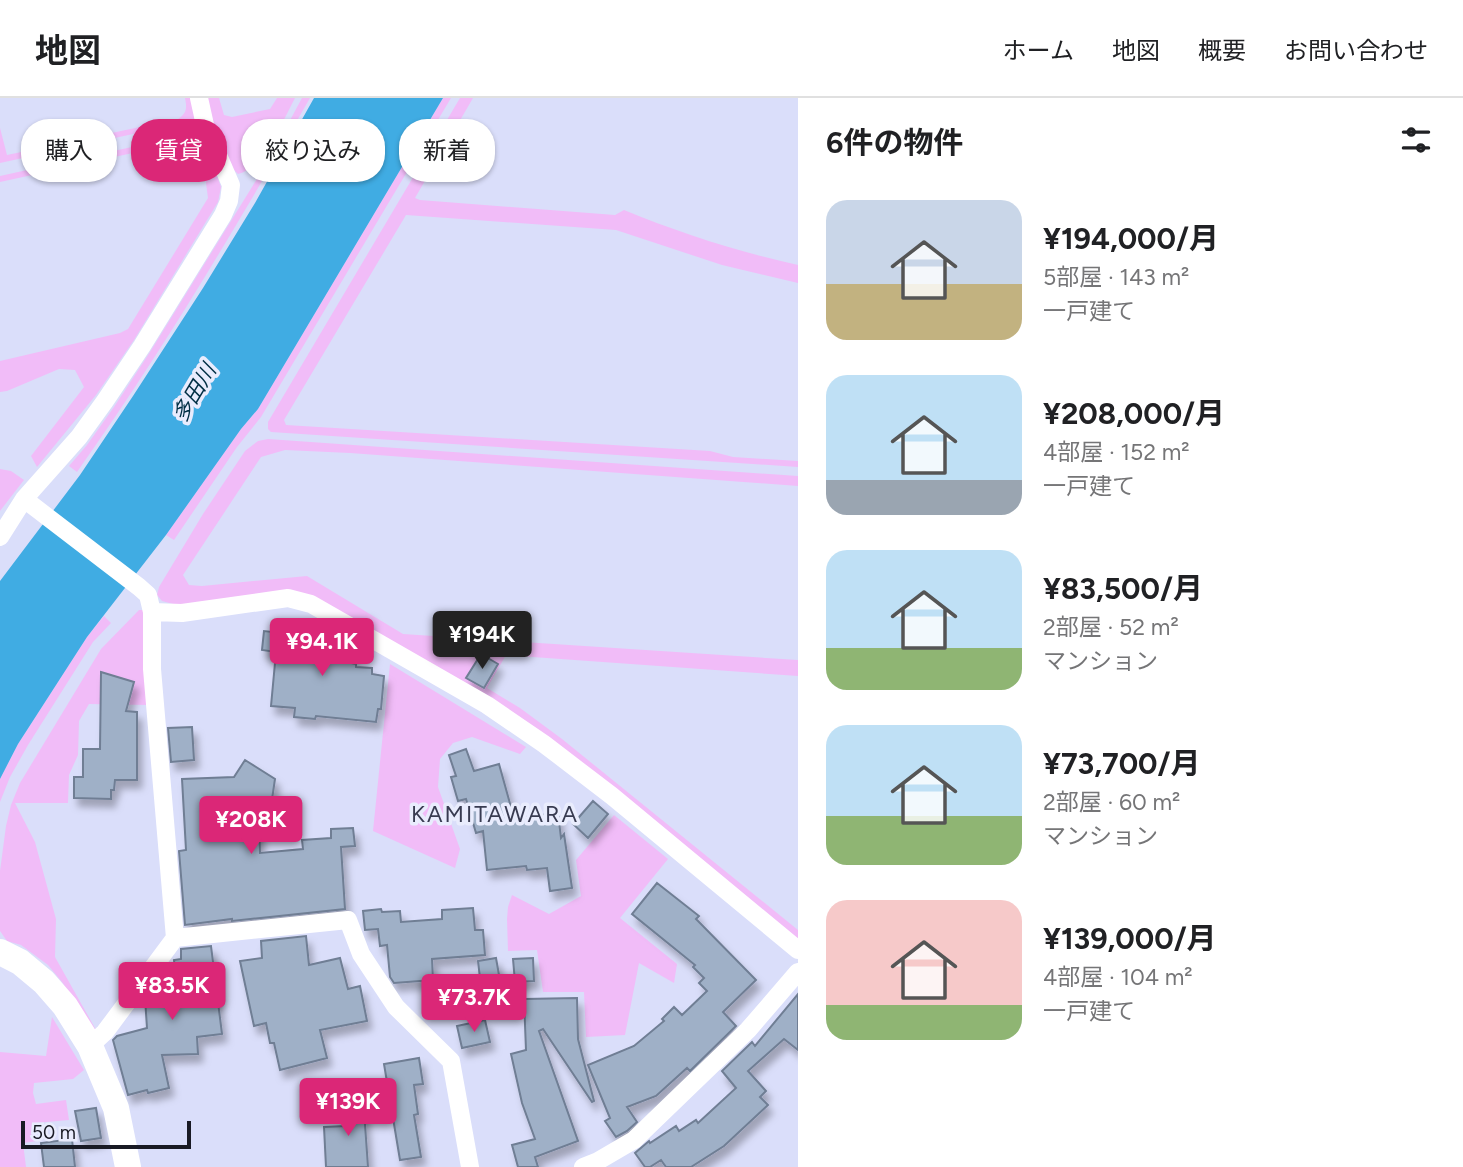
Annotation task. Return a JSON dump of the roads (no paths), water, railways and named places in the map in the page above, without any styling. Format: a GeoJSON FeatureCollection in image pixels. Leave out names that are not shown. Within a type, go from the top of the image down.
{"type":"FeatureCollection","features":[{"type":"Feature","properties":{"kind":"street"},"geometry":{"type":"LineString","coordinates":[[0,537],[29,503],[105,401],[223,215],[229,201],[231,185],[205,125],[199,98]]}},
{"type":"Feature","properties":{"kind":"street"},"geometry":{"type":"LineString","coordinates":[[29,503],[139,587],[148,595],[152,612],[152,669],[175,938],[104,1032],[90,1046]]}},
{"type":"Feature","properties":{"kind":"street"},"geometry":{"type":"LineString","coordinates":[[152,612],[183,613],[288,598],[311,604],[487,705],[544,744],[612,796],[798,950]]}},
{"type":"Feature","properties":{"kind":"street"},"geometry":{"type":"LineString","coordinates":[[175,938],[348,920],[361,954],[396,1007],[451,1061],[470,1167]]}},
{"type":"Feature","properties":{"kind":"street"},"geometry":{"type":"LineString","coordinates":[[0,952],[20,962],[44,982],[65,1006],[90,1046],[116,1108],[128,1167]]}},
{"type":"Feature","properties":{"kind":"street"},"geometry":{"type":"LineString","coordinates":[[583,1167],[634,1140],[748,1030],[798,972]]}},
{"type":"Feature","properties":{"kind":"water","name":"多田川"},"geometry":{"type":"Polygon","coordinates":[[[314,98],[443,98],[431,119],[399,119],[399,172],[258,409],[87,637],[18,744],[0,779],[0,581],[80,475],[133,396],[267,182],[385,182],[385,119],[302,119],[314,98]]]}},
{"type":"Feature","properties":{"kind":"district","name":"KAMITAWARA"},"geometry":{"type":"Point","coordinates":[495,814]}}]}
